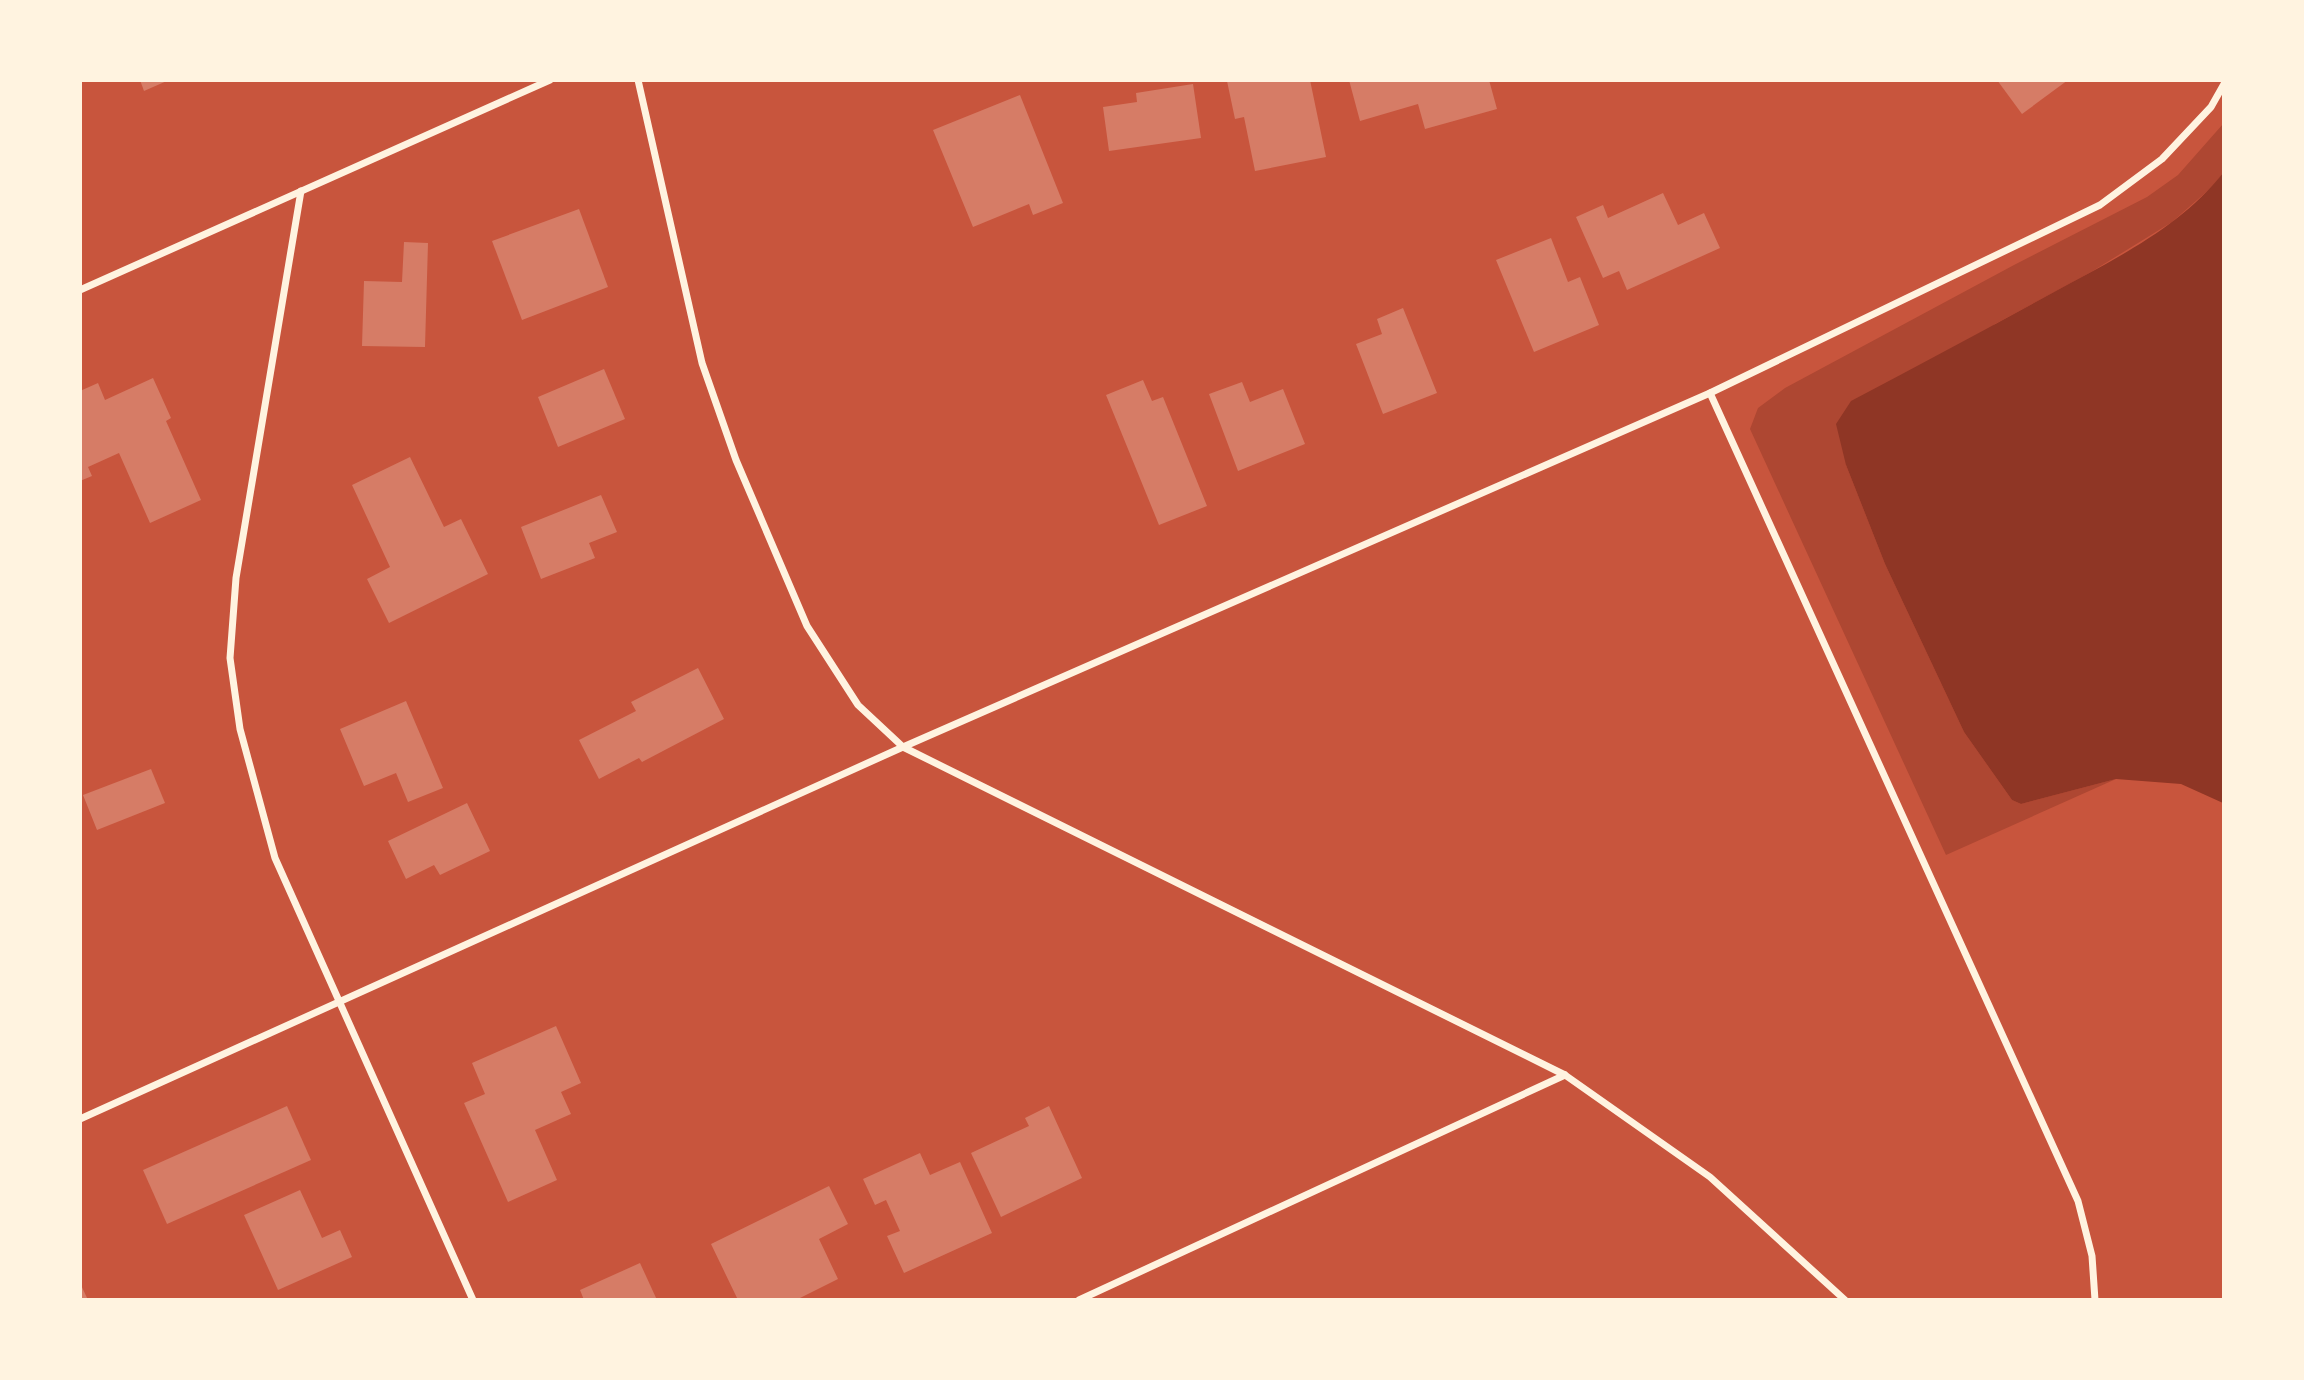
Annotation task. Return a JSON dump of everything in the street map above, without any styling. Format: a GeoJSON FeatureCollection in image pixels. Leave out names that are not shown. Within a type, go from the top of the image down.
{"type":"FeatureCollection","features":[{"type":"Feature","properties":{"kind":"street"},"geometry":{"type":"LineString","coordinates":[[80,290],[550,80]]}},
{"type":"Feature","properties":{"kind":"street"},"geometry":{"type":"LineString","coordinates":[[638,80],[702,363],[736,460],[807,626],[858,705],[903,747],[1565,1075],[1710,1177],[1845,1300]]}},
{"type":"Feature","properties":{"kind":"street"},"geometry":{"type":"LineString","coordinates":[[80,1119],[903,747],[1710,393],[2101,205],[2162,159],[2211,107],[2224,84]]}},
{"type":"Feature","properties":{"kind":"street"},"geometry":{"type":"LineString","coordinates":[[301,191],[236,578],[230,658],[240,729],[275,858],[473,1300]]}},
{"type":"Feature","properties":{"kind":"street"},"geometry":{"type":"LineString","coordinates":[[1710,393],[2078,1201],[2092,1256],[2095,1300]]}},
{"type":"Feature","properties":{"kind":"street"},"geometry":{"type":"LineString","coordinates":[[1079,1300],[1565,1075]]}},
{"type":"Feature","properties":{"kind":"shaded area"},"geometry":{"type":"Polygon","coordinates":[[[2223,124],[2223,173],[2213,186],[2172,222],[2091,272],[1995,324],[1846,465],[1885,564],[1964,732],[2012,800],[2021,804],[2116,779],[1946,855],[1750,429],[1758,408],[1785,388],[2147,197],[2178,175],[2223,124]]]}},
{"type":"Feature","properties":{"kind":"shaded area"},"geometry":{"type":"Polygon","coordinates":[[[2223,173],[2223,803],[2181,784],[2116,779],[2021,804],[2012,800],[1964,732],[1885,564],[1846,465],[1836,424],[1851,401],[2145,241],[2187,210],[2223,173]]]}},
{"type":"Feature","properties":{"kind":"building"},"geometry":{"type":"Polygon","coordinates":[[[140,80],[169,80],[144,91],[140,80]]]}},
{"type":"Feature","properties":{"kind":"building"},"geometry":{"type":"Polygon","coordinates":[[[1310,80],[1326,157],[1255,171],[1244,117],[1235,119],[1227,81],[1310,80]]]}},
{"type":"Feature","properties":{"kind":"building"},"geometry":{"type":"Polygon","coordinates":[[[1349,80],[1489,80],[1497,109],[1425,129],[1418,104],[1360,121],[1349,80]]]}},
{"type":"Feature","properties":{"kind":"building"},"geometry":{"type":"Polygon","coordinates":[[[1997,80],[2068,80],[2022,114],[1997,80]]]}},
{"type":"Feature","properties":{"kind":"building"},"geometry":{"type":"Polygon","coordinates":[[[1193,84],[1201,138],[1109,151],[1103,107],[1137,102],[1136,93],[1193,84]]]}},
{"type":"Feature","properties":{"kind":"building"},"geometry":{"type":"Polygon","coordinates":[[[1020,95],[1063,203],[1033,215],[1029,204],[973,227],[933,130],[1020,95]]]}},
{"type":"Feature","properties":{"kind":"building"},"geometry":{"type":"Polygon","coordinates":[[[1663,193],[1678,225],[1704,213],[1720,248],[1627,290],[1619,271],[1603,278],[1576,217],[1603,205],[1608,218],[1663,193]]]}},
{"type":"Feature","properties":{"kind":"building"},"geometry":{"type":"Polygon","coordinates":[[[579,209],[608,287],[522,320],[492,241],[579,209]]]}},
{"type":"Feature","properties":{"kind":"building"},"geometry":{"type":"Polygon","coordinates":[[[1551,238],[1568,282],[1580,277],[1599,325],[1534,352],[1496,260],[1551,238]]]}},
{"type":"Feature","properties":{"kind":"building"},"geometry":{"type":"Polygon","coordinates":[[[404,242],[428,243],[425,347],[362,346],[364,281],[402,282],[404,242]]]}},
{"type":"Feature","properties":{"kind":"building"},"geometry":{"type":"Polygon","coordinates":[[[1403,308],[1437,393],[1383,414],[1356,344],[1382,334],[1377,319],[1403,308]]]}},
{"type":"Feature","properties":{"kind":"building"},"geometry":{"type":"Polygon","coordinates":[[[604,369],[625,419],[558,447],[538,397],[604,369]]]}},
{"type":"Feature","properties":{"kind":"building"},"geometry":{"type":"Polygon","coordinates":[[[153,378],[171,418],[166,421],[201,500],[150,523],[119,453],[88,467],[92,476],[80,481],[80,391],[98,383],[105,400],[153,378]]]}},
{"type":"Feature","properties":{"kind":"building"},"geometry":{"type":"Polygon","coordinates":[[[1143,380],[1152,401],[1163,397],[1207,506],[1159,525],[1106,395],[1143,380]]]}},
{"type":"Feature","properties":{"kind":"building"},"geometry":{"type":"Polygon","coordinates":[[[1242,382],[1250,402],[1283,389],[1305,444],[1238,471],[1209,394],[1242,382]]]}},
{"type":"Feature","properties":{"kind":"building"},"geometry":{"type":"Polygon","coordinates":[[[410,457],[444,527],[461,519],[488,574],[389,623],[367,579],[390,567],[352,485],[410,457]]]}},
{"type":"Feature","properties":{"kind":"building"},"geometry":{"type":"Polygon","coordinates":[[[601,495],[617,532],[589,543],[595,558],[541,579],[521,527],[601,495]]]}},
{"type":"Feature","properties":{"kind":"building"},"geometry":{"type":"Polygon","coordinates":[[[698,668],[724,719],[642,762],[639,758],[599,779],[579,740],[636,711],[631,702],[698,668]]]}},
{"type":"Feature","properties":{"kind":"building"},"geometry":{"type":"Polygon","coordinates":[[[406,701],[443,788],[408,802],[396,773],[364,786],[340,729],[406,701]]]}},
{"type":"Feature","properties":{"kind":"building"},"geometry":{"type":"Polygon","coordinates":[[[151,769],[165,803],[97,830],[83,795],[151,769]]]}},
{"type":"Feature","properties":{"kind":"building"},"geometry":{"type":"Polygon","coordinates":[[[467,803],[490,851],[440,875],[434,865],[406,879],[388,841],[467,803]]]}},
{"type":"Feature","properties":{"kind":"building"},"geometry":{"type":"Polygon","coordinates":[[[556,1026],[581,1083],[561,1092],[571,1114],[535,1130],[557,1180],[508,1202],[464,1103],[485,1094],[472,1063],[556,1026]]]}},
{"type":"Feature","properties":{"kind":"building"},"geometry":{"type":"Polygon","coordinates":[[[287,1106],[311,1160],[167,1224],[143,1170],[287,1106]]]}},
{"type":"Feature","properties":{"kind":"building"},"geometry":{"type":"Polygon","coordinates":[[[1049,1106],[1082,1178],[1001,1217],[971,1153],[1029,1126],[1025,1118],[1049,1106]]]}},
{"type":"Feature","properties":{"kind":"building"},"geometry":{"type":"Polygon","coordinates":[[[920,1153],[930,1175],[960,1162],[992,1233],[904,1273],[887,1236],[900,1231],[886,1200],[875,1205],[863,1179],[920,1153]]]}},
{"type":"Feature","properties":{"kind":"building"},"geometry":{"type":"Polygon","coordinates":[[[829,1186],[848,1224],[819,1239],[838,1279],[796,1300],[738,1300],[711,1244],[829,1186]]]}},
{"type":"Feature","properties":{"kind":"building"},"geometry":{"type":"Polygon","coordinates":[[[300,1190],[322,1238],[340,1230],[352,1257],[278,1290],[244,1215],[300,1190]]]}},
{"type":"Feature","properties":{"kind":"building"},"geometry":{"type":"Polygon","coordinates":[[[640,1263],[657,1300],[584,1300],[580,1290],[640,1263]]]}},
{"type":"Feature","properties":{"kind":"building"},"geometry":{"type":"Polygon","coordinates":[[[80,1283],[88,1300],[80,1300],[80,1283]]]}}]}
